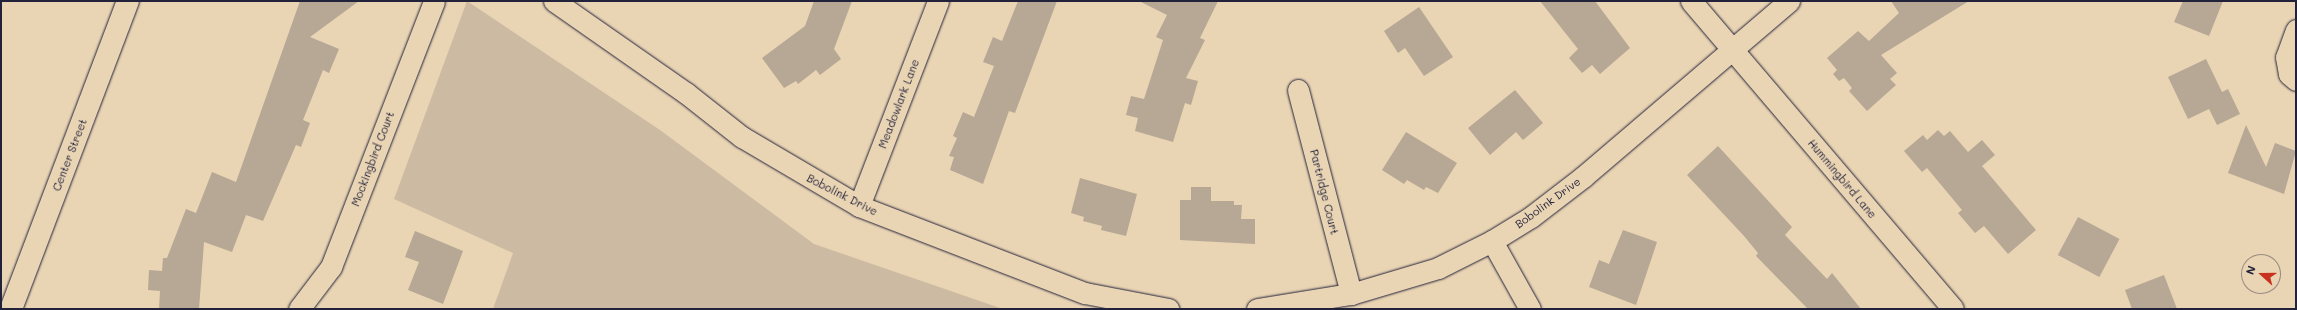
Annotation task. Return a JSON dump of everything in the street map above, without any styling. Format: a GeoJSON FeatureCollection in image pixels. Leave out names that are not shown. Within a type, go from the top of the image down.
{"type":"FeatureCollection","features":[{"type":"Feature","properties":{"kind":"street","name":"Center Street"},"geometry":{"type":"LineString","coordinates":[[12,309],[128,1]]}},
{"type":"Feature","properties":{"kind":"street","name":"Mockingbird Court"},"geometry":{"type":"LineString","coordinates":[[299,309],[331,267],[434,1]]}},
{"type":"Feature","properties":{"kind":"street","name":"Meadowlark Lane"},"geometry":{"type":"LineString","coordinates":[[859,206],[938,1]]}},
{"type":"Feature","properties":{"kind":"street"},"geometry":{"type":"LineString","coordinates":[[1691,1],[1732,50]]}},
{"type":"Feature","properties":{"kind":"street","name":"Bobolink Drive"},"geometry":{"type":"LineString","coordinates":[[1257,309],[1351,294],[1438,268],[1492,241],[1532,217],[1583,177],[1789,1]]}},
{"type":"Feature","properties":{"kind":"street","name":"Bobolink Drive"},"geometry":{"type":"LineString","coordinates":[[556,2],[686,93],[742,137],[859,206],[1085,294],[1168,309]]}},
{"type":"Feature","properties":{"kind":"street"},"geometry":{"type":"LineString","coordinates":[[2296,30],[2286,58],[2289,74],[2296,80]]}},
{"type":"Feature","properties":{"kind":"street","name":"Hummingbird Lane"},"geometry":{"type":"LineString","coordinates":[[1732,50],[1952,309]]}},
{"type":"Feature","properties":{"kind":"street","name":"Partridge Court"},"geometry":{"type":"LineString","coordinates":[[1298,90],[1351,294]]}},
{"type":"Feature","properties":{"kind":"street"},"geometry":{"type":"LineString","coordinates":[[1492,241],[1530,309]]}},
{"type":"Feature","properties":{"kind":"shaded area"},"geometry":{"type":"Polygon","coordinates":[[[467,1],[660,130],[814,244],[1003,309],[493,309],[513,253],[394,199],[467,1]]]}},
{"type":"Feature","properties":{"kind":"building"},"geometry":{"type":"Polygon","coordinates":[[[300,1],[359,1],[310,37],[339,49],[329,73],[323,70],[303,120],[310,123],[301,147],[296,145],[263,221],[246,215],[232,252],[204,242],[199,309],[159,309],[160,291],[148,290],[149,270],[162,271],[163,258],[167,258],[186,209],[196,213],[212,172],[236,182],[300,1]]]}},
{"type":"Feature","properties":{"kind":"building"},"geometry":{"type":"Polygon","coordinates":[[[814,1],[852,1],[834,49],[841,59],[820,75],[816,70],[798,84],[796,81],[784,88],[762,58],[805,26],[814,1]]]}},
{"type":"Feature","properties":{"kind":"building"},"geometry":{"type":"Polygon","coordinates":[[[1018,1],[1057,1],[1015,113],[1009,111],[983,184],[950,170],[954,157],[949,156],[957,138],[953,136],[963,112],[974,117],[994,66],[983,62],[993,37],[1002,41],[1018,1]]]}},
{"type":"Feature","properties":{"kind":"building"},"geometry":{"type":"Polygon","coordinates":[[[1139,1],[1218,1],[1200,38],[1205,40],[1186,78],[1198,81],[1191,105],[1185,103],[1173,142],[1135,131],[1138,118],[1126,115],[1131,96],[1144,99],[1163,40],[1156,37],[1167,15],[1139,1]]]}},
{"type":"Feature","properties":{"kind":"building"},"geometry":{"type":"Polygon","coordinates":[[[1540,1],[1595,1],[1630,48],[1600,74],[1592,65],[1582,73],[1569,58],[1578,49],[1540,1]]]}},
{"type":"Feature","properties":{"kind":"building"},"geometry":{"type":"Polygon","coordinates":[[[1891,1],[1969,1],[1881,55],[1897,73],[1890,79],[1896,85],[1867,111],[1849,91],[1852,88],[1844,78],[1839,81],[1833,74],[1837,70],[1827,58],[1858,31],[1869,41],[1899,13],[1891,1]]]}},
{"type":"Feature","properties":{"kind":"building"},"geometry":{"type":"Polygon","coordinates":[[[2183,1],[2223,1],[2209,36],[2174,22],[2183,1]]]}},
{"type":"Feature","properties":{"kind":"building"},"geometry":{"type":"Polygon","coordinates":[[[1419,7],[1453,57],[1424,76],[1405,48],[1398,53],[1384,31],[1419,7]]]}},
{"type":"Feature","properties":{"kind":"building"},"geometry":{"type":"Polygon","coordinates":[[[2206,59],[2222,92],[2228,89],[2240,114],[2217,125],[2209,109],[2188,119],[2168,77],[2206,59]]]}},
{"type":"Feature","properties":{"kind":"building"},"geometry":{"type":"Polygon","coordinates":[[[1515,90],[1543,123],[1523,140],[1516,132],[1490,155],[1468,128],[1515,90]]]}},
{"type":"Feature","properties":{"kind":"building"},"geometry":{"type":"Polygon","coordinates":[[[2246,125],[2266,167],[2275,143],[2296,151],[2284,194],[2228,173],[2246,125]]]}},
{"type":"Feature","properties":{"kind":"building"},"geometry":{"type":"Polygon","coordinates":[[[1938,130],[1944,136],[1950,131],[1968,152],[1982,140],[1995,155],[1982,166],[2036,230],[2008,254],[1984,226],[1975,233],[1958,213],[1962,210],[1927,168],[1922,172],[1904,151],[1923,135],[1927,140],[1938,130]]]}},
{"type":"Feature","properties":{"kind":"building"},"geometry":{"type":"Polygon","coordinates":[[[1406,132],[1457,163],[1438,193],[1426,187],[1424,190],[1407,180],[1404,184],[1382,170],[1406,132]]]}},
{"type":"Feature","properties":{"kind":"building"},"geometry":{"type":"Polygon","coordinates":[[[1718,146],[1792,227],[1785,235],[1827,279],[1832,273],[1861,309],[1808,309],[1756,256],[1758,253],[1744,236],[1687,175],[1718,146]]]}},
{"type":"Feature","properties":{"kind":"building"},"geometry":{"type":"Polygon","coordinates":[[[1080,178],[1137,194],[1126,236],[1101,230],[1102,226],[1083,221],[1084,217],[1071,213],[1080,178]]]}},
{"type":"Feature","properties":{"kind":"building"},"geometry":{"type":"Polygon","coordinates":[[[1191,187],[1211,187],[1211,201],[1234,201],[1234,205],[1242,205],[1241,219],[1255,219],[1255,244],[1180,240],[1180,200],[1191,200],[1191,187]]]}},
{"type":"Feature","properties":{"kind":"building"},"geometry":{"type":"Polygon","coordinates":[[[2078,217],[2119,239],[2099,277],[2058,255],[2078,217]]]}},
{"type":"Feature","properties":{"kind":"building"},"geometry":{"type":"Polygon","coordinates":[[[1623,230],[1657,242],[1636,305],[1589,287],[1599,260],[1609,264],[1623,230]]]}},
{"type":"Feature","properties":{"kind":"building"},"geometry":{"type":"Polygon","coordinates":[[[415,231],[463,251],[443,304],[408,290],[419,262],[405,257],[415,231]]]}},
{"type":"Feature","properties":{"kind":"building"},"geometry":{"type":"Polygon","coordinates":[[[2164,275],[2177,309],[2132,309],[2125,290],[2164,275]]]}}]}
